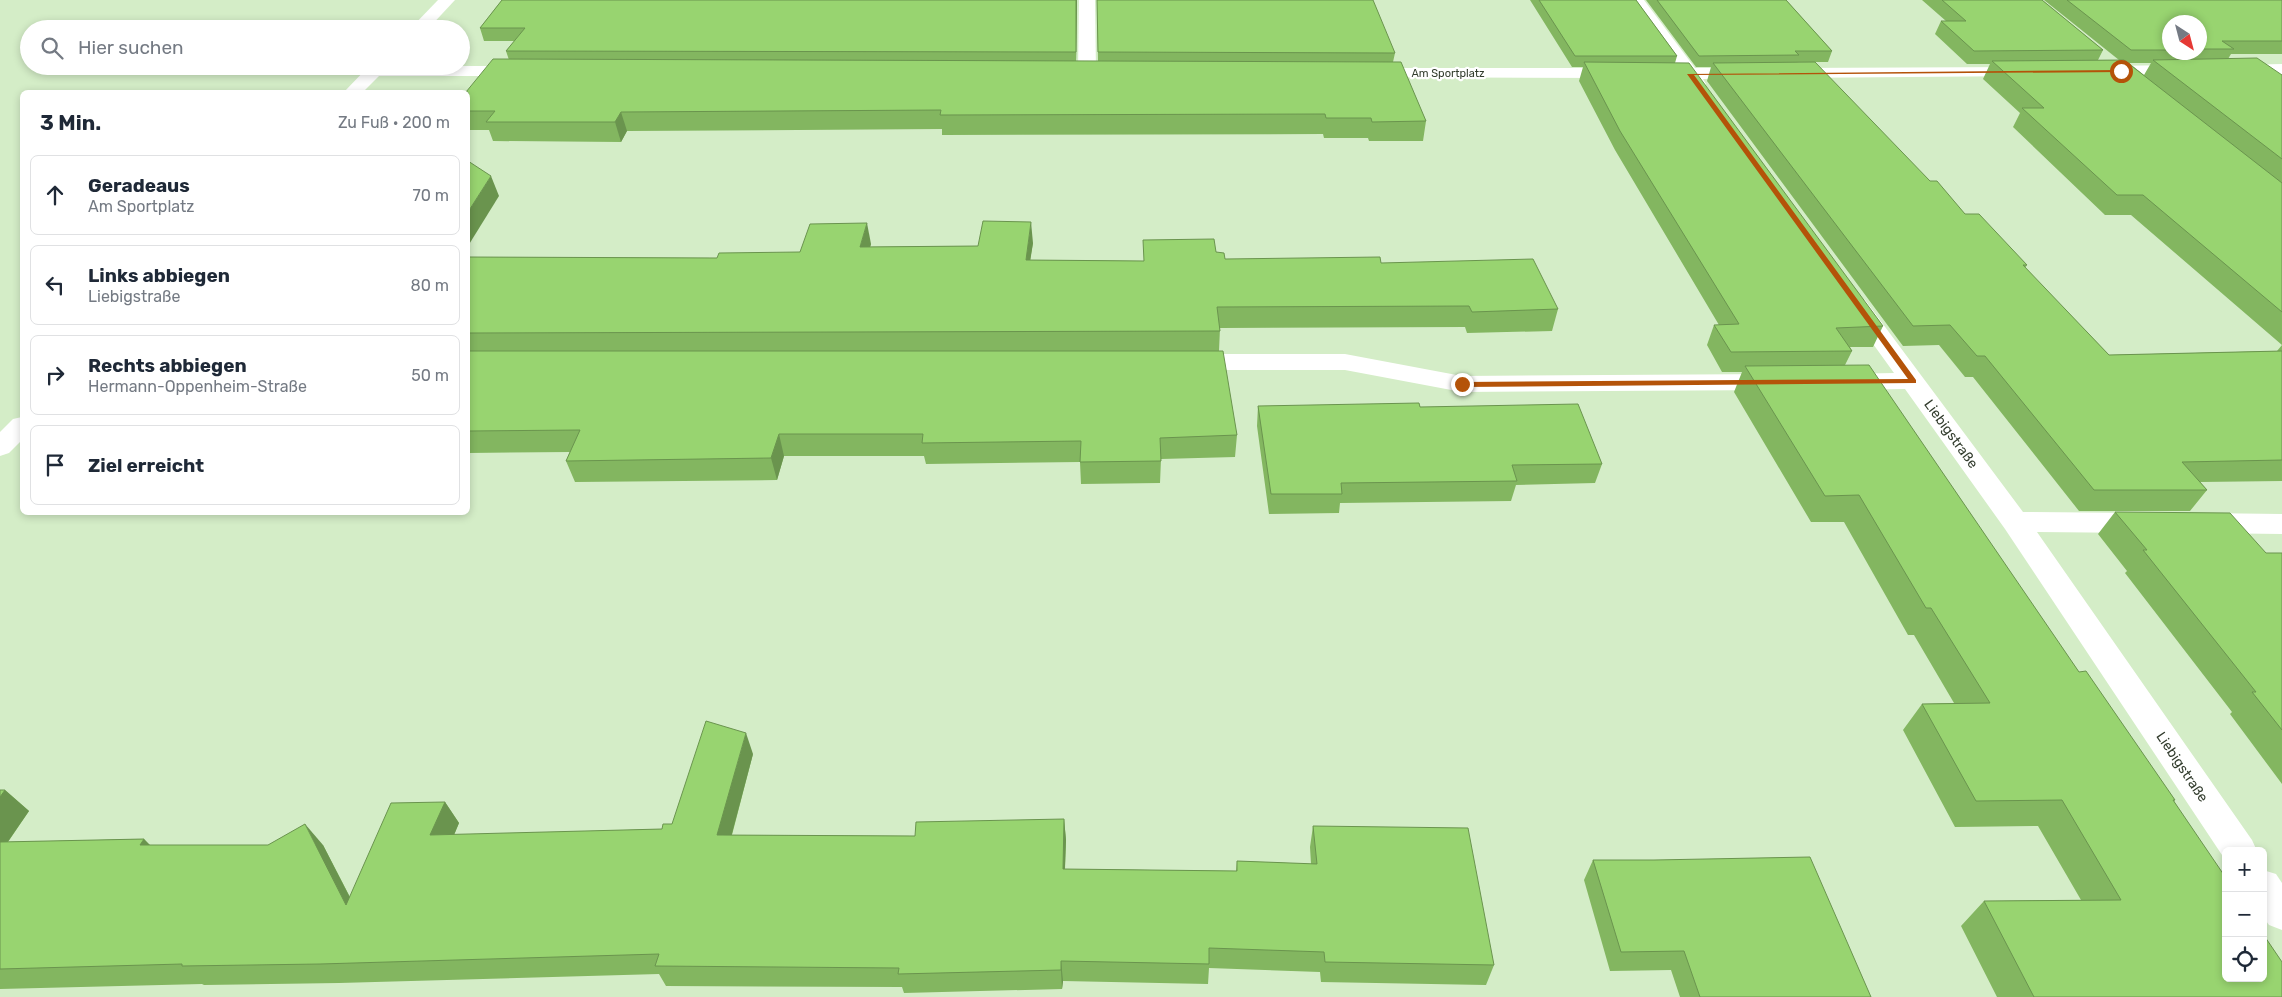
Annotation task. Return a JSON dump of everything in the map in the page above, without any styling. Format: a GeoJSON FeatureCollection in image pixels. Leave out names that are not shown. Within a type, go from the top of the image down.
{"type":"FeatureCollection","features":[{"type":"Feature","properties":{"kind":"street"},"geometry":{"type":"LineString","coordinates":[[427,20],[447,0]]}},
{"type":"Feature","properties":{"kind":"street"},"geometry":{"type":"LineString","coordinates":[[1087,0],[1087,72]]}},
{"type":"Feature","properties":{"kind":"street"},"geometry":{"type":"LineString","coordinates":[[1636,0],[1714,106]]}},
{"type":"Feature","properties":{"kind":"street"},"geometry":{"type":"LineString","coordinates":[[2099,53],[2144,90]]}},
{"type":"Feature","properties":{"kind":"street"},"geometry":{"type":"LineString","coordinates":[[2216,70],[2282,69]]}},
{"type":"Feature","properties":{"kind":"street"},"geometry":{"type":"LineString","coordinates":[[470,70],[538,71]]}},
{"type":"Feature","properties":{"kind":"street"},"geometry":{"type":"LineString","coordinates":[[2082,71],[2197,70]]}},
{"type":"Feature","properties":{"kind":"street"},"geometry":{"type":"LineString","coordinates":[[1067,72],[1107,72]]}},
{"type":"Feature","properties":{"kind":"street","name":"Am Sportplatz"},"geometry":{"type":"LineString","coordinates":[[1354,72],[1690,74],[2043,72]]}},
{"type":"Feature","properties":{"kind":"street"},"geometry":{"type":"LineString","coordinates":[[355,90],[370,75]]}},
{"type":"Feature","properties":{"kind":"street","name":"Liebigstraße"},"geometry":{"type":"LineString","coordinates":[[1843,284],[2015,522],[2236,847]]}},
{"type":"Feature","properties":{"kind":"street"},"geometry":{"type":"LineString","coordinates":[[1165,362],[1344,362],[1462,384],[1913,381]]}},
{"type":"Feature","properties":{"kind":"street"},"geometry":{"type":"LineString","coordinates":[[0,447],[20,427]]}},
{"type":"Feature","properties":{"kind":"street"},"geometry":{"type":"LineString","coordinates":[[2015,522],[2282,524]]}},
{"type":"Feature","properties":{"kind":"street"},"geometry":{"type":"LineString","coordinates":[[2267,892],[2282,913]]}},
{"type":"Feature","properties":{"kind":"building"},"geometry":{"type":"Polygon","coordinates":[[[502,0],[1076,0],[1076,52],[506,51],[525,28],[480,28],[502,0]]]}},
{"type":"Feature","properties":{"kind":"building"},"geometry":{"type":"Polygon","coordinates":[[[1097,0],[1373,0],[1395,53],[1098,52],[1097,0]]]}},
{"type":"Feature","properties":{"kind":"building"},"geometry":{"type":"Polygon","coordinates":[[[1539,0],[1636,0],[1677,56],[1575,56],[1539,0]]]}},
{"type":"Feature","properties":{"kind":"building"},"geometry":{"type":"Polygon","coordinates":[[[1657,0],[1786,0],[1832,51],[1795,51],[1799,55],[1699,56],[1657,0]]]}},
{"type":"Feature","properties":{"kind":"building"},"geometry":{"type":"Polygon","coordinates":[[[1942,0],[2042,0],[2103,50],[1974,51],[1941,21],[1966,21],[1942,0]]]}},
{"type":"Feature","properties":{"kind":"building"},"geometry":{"type":"Polygon","coordinates":[[[2067,0],[2282,0],[2282,41],[2222,41],[2234,49],[2207,49],[2207,15],[2162,15],[2162,50],[2131,50],[2067,0]]]}},
{"type":"Feature","properties":{"kind":"building"},"geometry":{"type":"Polygon","coordinates":[[[2257,58],[2282,75],[2282,159],[2153,60],[2257,58]]]}},
{"type":"Feature","properties":{"kind":"building"},"geometry":{"type":"Polygon","coordinates":[[[493,59],[1401,62],[1426,121],[1372,122],[1371,118],[1326,118],[1325,114],[940,115],[941,110],[621,112],[615,122],[486,122],[495,111],[470,111],[470,90],[468,90],[493,59]]]}},
{"type":"Feature","properties":{"kind":"building"},"geometry":{"type":"Polygon","coordinates":[[[2124,60],[2282,183],[2282,312],[2143,195],[2117,195],[2022,108],[2044,108],[1992,61],[2124,60]]]}},
{"type":"Feature","properties":{"kind":"building"},"geometry":{"type":"Polygon","coordinates":[[[1584,62],[1689,63],[1883,326],[1836,328],[1852,351],[1731,352],[1714,325],[1739,324],[1620,131],[1584,62]]]}},
{"type":"Feature","properties":{"kind":"building"},"geometry":{"type":"Polygon","coordinates":[[[1815,62],[1930,181],[1937,181],[1965,214],[1979,214],[2027,265],[2023,265],[2109,355],[2282,351],[2282,460],[2182,462],[2207,490],[2094,490],[1985,356],[1977,356],[1950,325],[1913,326],[1713,63],[1815,62]]]}},
{"type":"Feature","properties":{"kind":"building"},"geometry":{"type":"Polygon","coordinates":[[[470,162],[491,176],[470,209],[470,162]]]}},
{"type":"Feature","properties":{"kind":"building"},"geometry":{"type":"Polygon","coordinates":[[[983,221],[1031,222],[1026,260],[1144,261],[1143,240],[1214,239],[1216,252],[1224,253],[1225,259],[1380,257],[1381,263],[1533,259],[1558,309],[1472,312],[1469,306],[1217,307],[1220,331],[470,333],[470,257],[717,258],[719,253],[800,252],[810,224],[867,223],[860,247],[978,246],[983,221]]]}},
{"type":"Feature","properties":{"kind":"building"},"geometry":{"type":"Polygon","coordinates":[[[470,351],[1223,351],[1237,435],[1160,438],[1161,461],[1080,462],[1081,441],[922,443],[923,434],[779,434],[771,458],[566,461],[580,430],[470,431],[470,351]]]}},
{"type":"Feature","properties":{"kind":"building"},"geometry":{"type":"Polygon","coordinates":[[[1869,365],[2079,672],[2086,671],[2222,872],[2222,982],[2267,982],[2267,940],[2282,962],[2282,997],[2034,997],[1984,901],[2121,900],[2062,800],[1976,801],[1922,704],[1990,703],[1931,608],[1926,608],[1859,495],[1825,496],[1745,366],[1869,365]]]}},
{"type":"Feature","properties":{"kind":"building"},"geometry":{"type":"Polygon","coordinates":[[[1419,403],[1420,407],[1578,404],[1602,464],[1512,465],[1517,481],[1341,483],[1342,494],[1271,494],[1258,406],[1419,403]]]}},
{"type":"Feature","properties":{"kind":"building"},"geometry":{"type":"Polygon","coordinates":[[[2115,512],[2230,513],[2266,553],[2282,553],[2282,730],[2252,692],[2256,692],[2143,550],[2147,550],[2115,512]]]}},
{"type":"Feature","properties":{"kind":"building"},"geometry":{"type":"Polygon","coordinates":[[[706,721],[746,733],[717,835],[915,836],[916,822],[1064,819],[1063,869],[1237,871],[1237,861],[1317,864],[1313,826],[1468,828],[1494,965],[1325,962],[1324,952],[1209,948],[1209,964],[1061,961],[1061,970],[898,974],[899,968],[655,966],[659,954],[320,964],[182,966],[182,964],[0,969],[0,842],[144,839],[140,845],[268,845],[305,824],[346,905],[391,803],[445,802],[430,835],[662,829],[663,824],[672,824],[706,721]]]}},
{"type":"Feature","properties":{"kind":"building"},"geometry":{"type":"Polygon","coordinates":[[[0,790],[5,790],[0,797],[0,790]]]}},
{"type":"Feature","properties":{"kind":"building"},"geometry":{"type":"Polygon","coordinates":[[[1810,857],[1871,997],[1700,997],[1684,951],[1621,952],[1593,860],[1654,860],[1810,857]]]}},
{"type":"Feature","properties":{"kind":"route"},"geometry":{"type":"LineString","coordinates":[[1462,384],[1913,381],[1690,74],[2121,71]]}}]}
